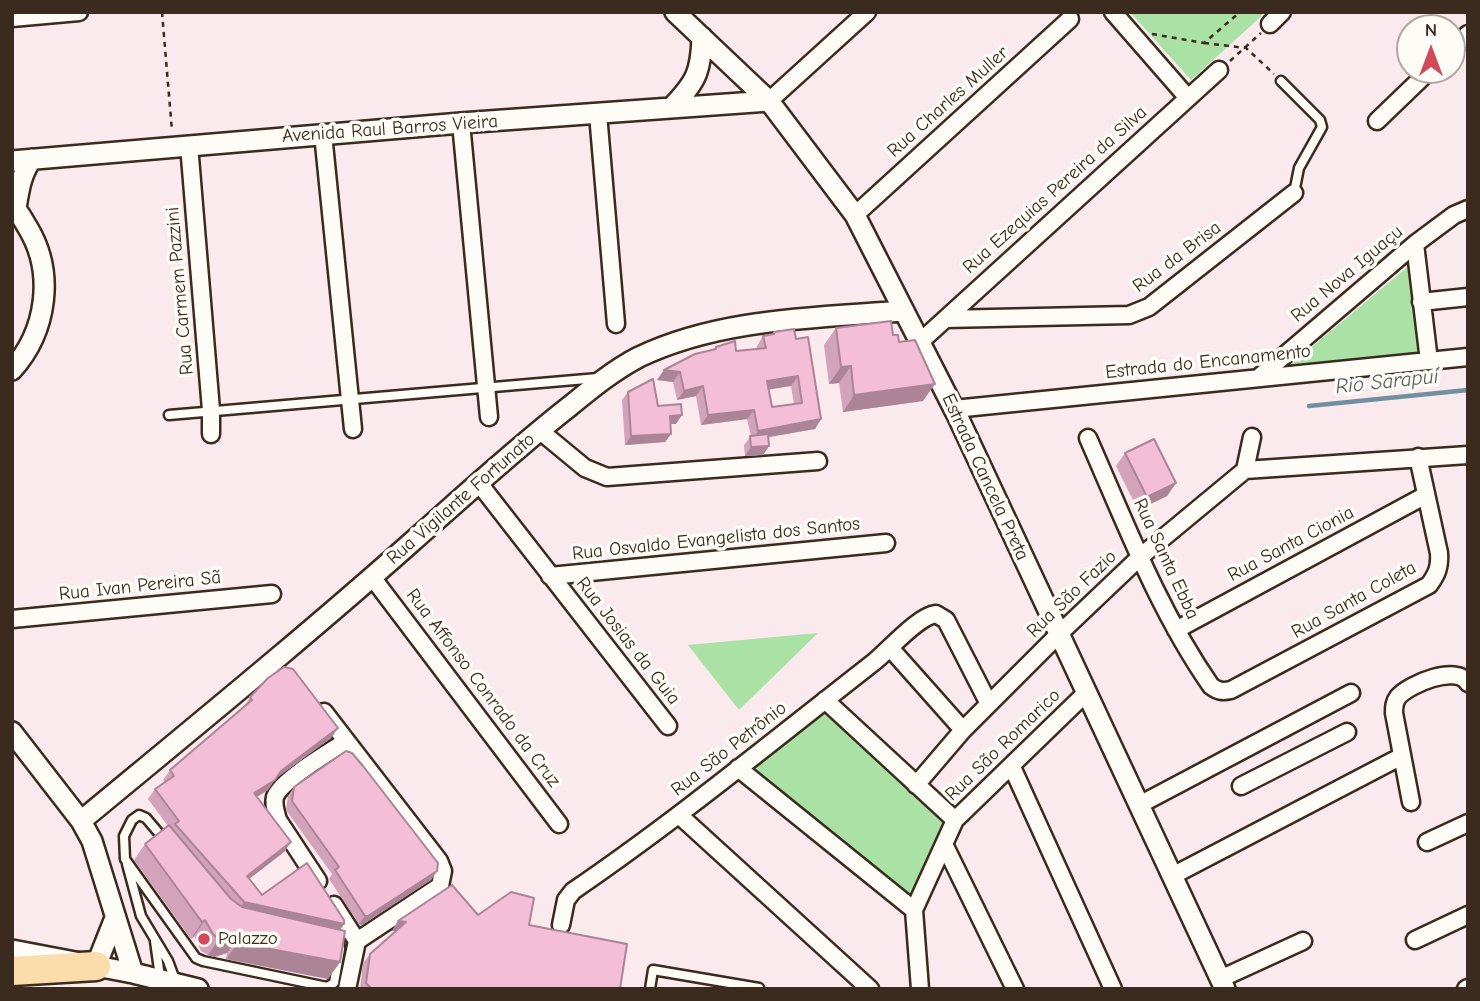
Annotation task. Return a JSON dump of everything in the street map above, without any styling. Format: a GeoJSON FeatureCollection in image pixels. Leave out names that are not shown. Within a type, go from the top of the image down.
{"type":"FeatureCollection","features":[{"type":"Feature","properties":{"kind":"highway"},"geometry":{"type":"LineString","coordinates":[[12,971],[96,966]]}},
{"type":"Feature","properties":{"kind":"street"},"geometry":{"type":"LineString","coordinates":[[12,18],[79,12]]}},
{"type":"Feature","properties":{"kind":"street","name":"Estrada Cancela Preta"},"geometry":{"type":"LineString","coordinates":[[675,12],[769,101],[855,215],[954,409],[1223,984]]}},
{"type":"Feature","properties":{"kind":"street"},"geometry":{"type":"LineString","coordinates":[[769,101],[867,12]]}},
{"type":"Feature","properties":{"kind":"street"},"geometry":{"type":"LineString","coordinates":[[1113,12],[1188,98]]}},
{"type":"Feature","properties":{"kind":"street"},"geometry":{"type":"LineString","coordinates":[[1270,24],[1282,12]]}},
{"type":"Feature","properties":{"kind":"street","name":"Rua Charles Muller"},"geometry":{"type":"LineString","coordinates":[[855,215],[1070,19]]}},
{"type":"Feature","properties":{"kind":"street"},"geometry":{"type":"LineString","coordinates":[[672,107],[692,86],[698,74],[702,64],[702,37]]}},
{"type":"Feature","properties":{"kind":"street","name":"Rua Ezequias Pereira da Silva"},"geometry":{"type":"LineString","coordinates":[[920,342],[1219,70]]}},
{"type":"Feature","properties":{"kind":"street"},"geometry":{"type":"LineString","coordinates":[[1377,121],[1415,84]]}},
{"type":"Feature","properties":{"kind":"street","name":"Avenida Raul Barros Vieira"},"geometry":{"type":"LineString","coordinates":[[22,160],[181,145],[769,101]]}},
{"type":"Feature","properties":{"kind":"street"},"geometry":{"type":"LineString","coordinates":[[598,114],[616,324]]}},
{"type":"Feature","properties":{"kind":"street"},"geometry":{"type":"LineString","coordinates":[[461,123],[489,417]]}},
{"type":"Feature","properties":{"kind":"street"},"geometry":{"type":"LineString","coordinates":[[323,134],[353,429]]}},
{"type":"Feature","properties":{"kind":"street","name":"Rua Carmem Pazzini"},"geometry":{"type":"LineString","coordinates":[[181,145],[211,410],[211,434]]}},
{"type":"Feature","properties":{"kind":"street"},"geometry":{"type":"LineString","coordinates":[[12,370],[26,354],[41,318],[45,280],[36,242],[14,207],[22,177],[22,160]]}},
{"type":"Feature","properties":{"kind":"street","name":"Rua da Brisa"},"geometry":{"type":"LineString","coordinates":[[945,319],[1138,313],[1294,193]]}},
{"type":"Feature","properties":{"kind":"street","name":"Rua Nova Iguaçu"},"geometry":{"type":"LineString","coordinates":[[1258,377],[1415,244],[1454,215],[1468,209]]}},
{"type":"Feature","properties":{"kind":"street"},"geometry":{"type":"LineString","coordinates":[[1415,244],[1429,361]]}},
{"type":"Feature","properties":{"kind":"street"},"geometry":{"type":"LineString","coordinates":[[1421,302],[1468,297]]}},
{"type":"Feature","properties":{"kind":"street","name":"Rua Vigilante Fortunato"},"geometry":{"type":"LineString","coordinates":[[81,821],[285,660],[478,482],[606,377],[640,357],[686,340],[735,328],[904,311]]}},
{"type":"Feature","properties":{"kind":"street","name":"Estrada do Encanamento"},"geometry":{"type":"LineString","coordinates":[[954,409],[1468,358]]}},
{"type":"Feature","properties":{"kind":"street"},"geometry":{"type":"LineString","coordinates":[[539,430],[585,468],[607,477],[818,461]]}},
{"type":"Feature","properties":{"kind":"street"},"geometry":{"type":"LineString","coordinates":[[1252,437],[1245,470],[1468,454]]}},
{"type":"Feature","properties":{"kind":"street","name":"Rua Santa Ebba"},"geometry":{"type":"LineString","coordinates":[[1088,438],[1140,557],[1176,630],[1207,680],[1218,691]]}},
{"type":"Feature","properties":{"kind":"street","name":"Rua Santa Coleta"},"geometry":{"type":"LineString","coordinates":[[1218,691],[1231,690],[1429,585],[1440,566],[1440,553],[1418,457]]}},
{"type":"Feature","properties":{"kind":"street","name":"Rua São Fazio"},"geometry":{"type":"LineString","coordinates":[[916,785],[964,730],[1059,634],[1140,557],[1245,470]]}},
{"type":"Feature","properties":{"kind":"street","name":"Rua Josias da Guia"},"geometry":{"type":"LineString","coordinates":[[478,482],[668,726]]}},
{"type":"Feature","properties":{"kind":"street","name":"Rua Santa Cionia"},"geometry":{"type":"LineString","coordinates":[[1176,630],[1426,495]]}},
{"type":"Feature","properties":{"kind":"street","name":"Rua Osvaldo Evangelista dos Santos"},"geometry":{"type":"LineString","coordinates":[[550,576],[886,543]]}},
{"type":"Feature","properties":{"kind":"street","name":"Rua Affonso Conrado da Cruz"},"geometry":{"type":"LineString","coordinates":[[372,577],[559,824]]}},
{"type":"Feature","properties":{"kind":"street","name":"Rua Ivan Pereira Sã"},"geometry":{"type":"LineString","coordinates":[[12,619],[272,594]]}},
{"type":"Feature","properties":{"kind":"street","name":"Rua São Petrônio"},"geometry":{"type":"LineString","coordinates":[[561,925],[566,900],[572,891],[679,815],[891,649],[925,617],[936,614],[946,620],[989,704]]}},
{"type":"Feature","properties":{"kind":"street"},"geometry":{"type":"LineString","coordinates":[[891,649],[964,730]]}},
{"type":"Feature","properties":{"kind":"street"},"geometry":{"type":"LineString","coordinates":[[1411,802],[1394,704],[1400,695],[1442,675],[1457,674],[1466,678],[1468,683]]}},
{"type":"Feature","properties":{"kind":"street","name":"Rua São Romarico"},"geometry":{"type":"LineString","coordinates":[[920,989],[914,910],[955,820],[1086,692]]}},
{"type":"Feature","properties":{"kind":"street"},"geometry":{"type":"LineString","coordinates":[[1139,805],[1351,693]]}},
{"type":"Feature","properties":{"kind":"street"},"geometry":{"type":"LineString","coordinates":[[313,698],[439,861],[443,871],[440,886],[357,941],[347,989]]}},
{"type":"Feature","properties":{"kind":"street"},"geometry":{"type":"LineString","coordinates":[[825,700],[955,820]]}},
{"type":"Feature","properties":{"kind":"street"},"geometry":{"type":"LineString","coordinates":[[12,732],[81,821],[92,841],[133,972]]}},
{"type":"Feature","properties":{"kind":"street"},"geometry":{"type":"LineString","coordinates":[[1241,786],[1347,733]]}},
{"type":"Feature","properties":{"kind":"street"},"geometry":{"type":"LineString","coordinates":[[1270,736],[1284,764]]}},
{"type":"Feature","properties":{"kind":"street"},"geometry":{"type":"LineString","coordinates":[[346,741],[280,789],[275,797],[275,808],[278,820],[357,941]]}},
{"type":"Feature","properties":{"kind":"street"},"geometry":{"type":"LineString","coordinates":[[1172,876],[1402,756]]}},
{"type":"Feature","properties":{"kind":"street"},"geometry":{"type":"LineString","coordinates":[[1012,766],[1113,989]]}},
{"type":"Feature","properties":{"kind":"street"},"geometry":{"type":"LineString","coordinates":[[738,768],[914,910]]}},
{"type":"Feature","properties":{"kind":"street"},"geometry":{"type":"LineString","coordinates":[[679,815],[870,989]]}},
{"type":"Feature","properties":{"kind":"street"},"geometry":{"type":"LineString","coordinates":[[1427,842],[1468,822]]}},
{"type":"Feature","properties":{"kind":"street"},"geometry":{"type":"LineString","coordinates":[[944,844],[1015,989]]}},
{"type":"Feature","properties":{"kind":"street"},"geometry":{"type":"LineString","coordinates":[[1415,940],[1468,915]]}},
{"type":"Feature","properties":{"kind":"street"},"geometry":{"type":"LineString","coordinates":[[96,966],[115,918]]}},
{"type":"Feature","properties":{"kind":"street"},"geometry":{"type":"LineString","coordinates":[[1223,984],[1303,941]]}},
{"type":"Feature","properties":{"kind":"street"},"geometry":{"type":"LineString","coordinates":[[12,950],[133,972],[198,989]]}},
{"type":"Feature","properties":{"kind":"lane"},"geometry":{"type":"LineString","coordinates":[[1282,81],[1320,120],[1322,127],[1299,168],[1294,193]]}},
{"type":"Feature","properties":{"kind":"lane"},"geometry":{"type":"LineString","coordinates":[[169,415],[606,377]]}},
{"type":"Feature","properties":{"kind":"lane"},"geometry":{"type":"LineString","coordinates":[[125,859],[196,958],[203,961],[327,987],[334,983],[339,943],[234,918],[225,911],[146,818],[139,814],[132,820],[124,836],[125,859],[141,916],[168,961],[168,981]]}},
{"type":"Feature","properties":{"kind":"lane"},"geometry":{"type":"LineString","coordinates":[[154,939],[168,981]]}},
{"type":"Feature","properties":{"kind":"lane"},"geometry":{"type":"LineString","coordinates":[[650,989],[653,970],[760,988]]}},
{"type":"Feature","properties":{"kind":"path"},"geometry":{"type":"LineString","coordinates":[[162,12],[181,145]]}},
{"type":"Feature","properties":{"kind":"path"},"geometry":{"type":"LineString","coordinates":[[1204,43],[1240,12]]}},
{"type":"Feature","properties":{"kind":"path"},"geometry":{"type":"LineString","coordinates":[[1219,70],[1270,24]]}},
{"type":"Feature","properties":{"kind":"path"},"geometry":{"type":"LineString","coordinates":[[1150,33],[1246,48],[1282,81]]}},
{"type":"Feature","properties":{"kind":"green space"},"geometry":{"type":"Polygon","coordinates":[[[1130,12],[1266,12],[1191,80],[1130,12]]]}},
{"type":"Feature","properties":{"kind":"green space"},"geometry":{"type":"Polygon","coordinates":[[[1411,264],[1420,359],[1288,367],[1411,264]]]}},
{"type":"Feature","properties":{"kind":"green space"},"geometry":{"type":"Polygon","coordinates":[[[818,633],[739,710],[688,645],[818,633]]]}},
{"type":"Feature","properties":{"kind":"green space"},"geometry":{"type":"Polygon","coordinates":[[[823,704],[949,819],[910,901],[750,767],[823,704]]]}},
{"type":"Feature","properties":{"kind":"building"},"geometry":{"type":"Polygon","coordinates":[[[891,321],[893,335],[898,335],[899,342],[915,340],[935,384],[854,395],[851,366],[841,367],[836,328],[891,321]]]}},
{"type":"Feature","properties":{"kind":"building"},"geometry":{"type":"Polygon","coordinates":[[[794,329],[796,339],[808,337],[821,419],[758,431],[754,410],[708,415],[703,386],[684,391],[680,372],[664,370],[695,354],[735,341],[736,351],[766,348],[763,336],[794,329]],[[798,376],[767,381],[772,407],[802,403],[798,376]]]}},
{"type":"Feature","properties":{"kind":"building"},"geometry":{"type":"Polygon","coordinates":[[[653,379],[658,406],[681,404],[682,415],[670,416],[671,434],[631,436],[628,392],[653,379]]]}},
{"type":"Feature","properties":{"kind":"building"},"geometry":{"type":"Polygon","coordinates":[[[768,434],[769,446],[751,447],[750,436],[768,434]]]}},
{"type":"Feature","properties":{"kind":"building"},"geometry":{"type":"Polygon","coordinates":[[[1154,439],[1176,483],[1147,497],[1125,453],[1154,439]]]}},
{"type":"Feature","properties":{"kind":"building"},"geometry":{"type":"Polygon","coordinates":[[[284,667],[293,669],[338,728],[281,771],[275,780],[254,793],[291,842],[247,876],[262,895],[307,863],[344,924],[244,902],[175,824],[179,821],[155,789],[174,776],[170,770],[252,700],[250,697],[268,678],[284,667]]]}},
{"type":"Feature","properties":{"kind":"building"},"geometry":{"type":"Polygon","coordinates":[[[346,751],[352,753],[363,766],[438,863],[437,871],[368,916],[365,916],[335,870],[339,867],[292,801],[294,787],[346,751]]]}},
{"type":"Feature","properties":{"kind":"building"},"geometry":{"type":"Polygon","coordinates":[[[169,825],[231,899],[242,907],[345,931],[340,962],[238,943],[239,937],[219,939],[205,920],[202,922],[145,844],[169,825]]]}},
{"type":"Feature","properties":{"kind":"building"},"geometry":{"type":"Polygon","coordinates":[[[452,885],[478,915],[511,892],[534,898],[529,925],[627,944],[620,989],[372,989],[366,983],[370,954],[406,922],[398,921],[452,885]]]}},
{"type":"Feature","properties":{"kind":"waterway","name":"Rio Sarapuí"},"geometry":{"type":"LineString","coordinates":[[1309,406],[1468,390]]}},
{"type":"Feature","properties":{"kind":"place","name":"Palazzo"},"geometry":{"type":"Point","coordinates":[204,939]}}]}
